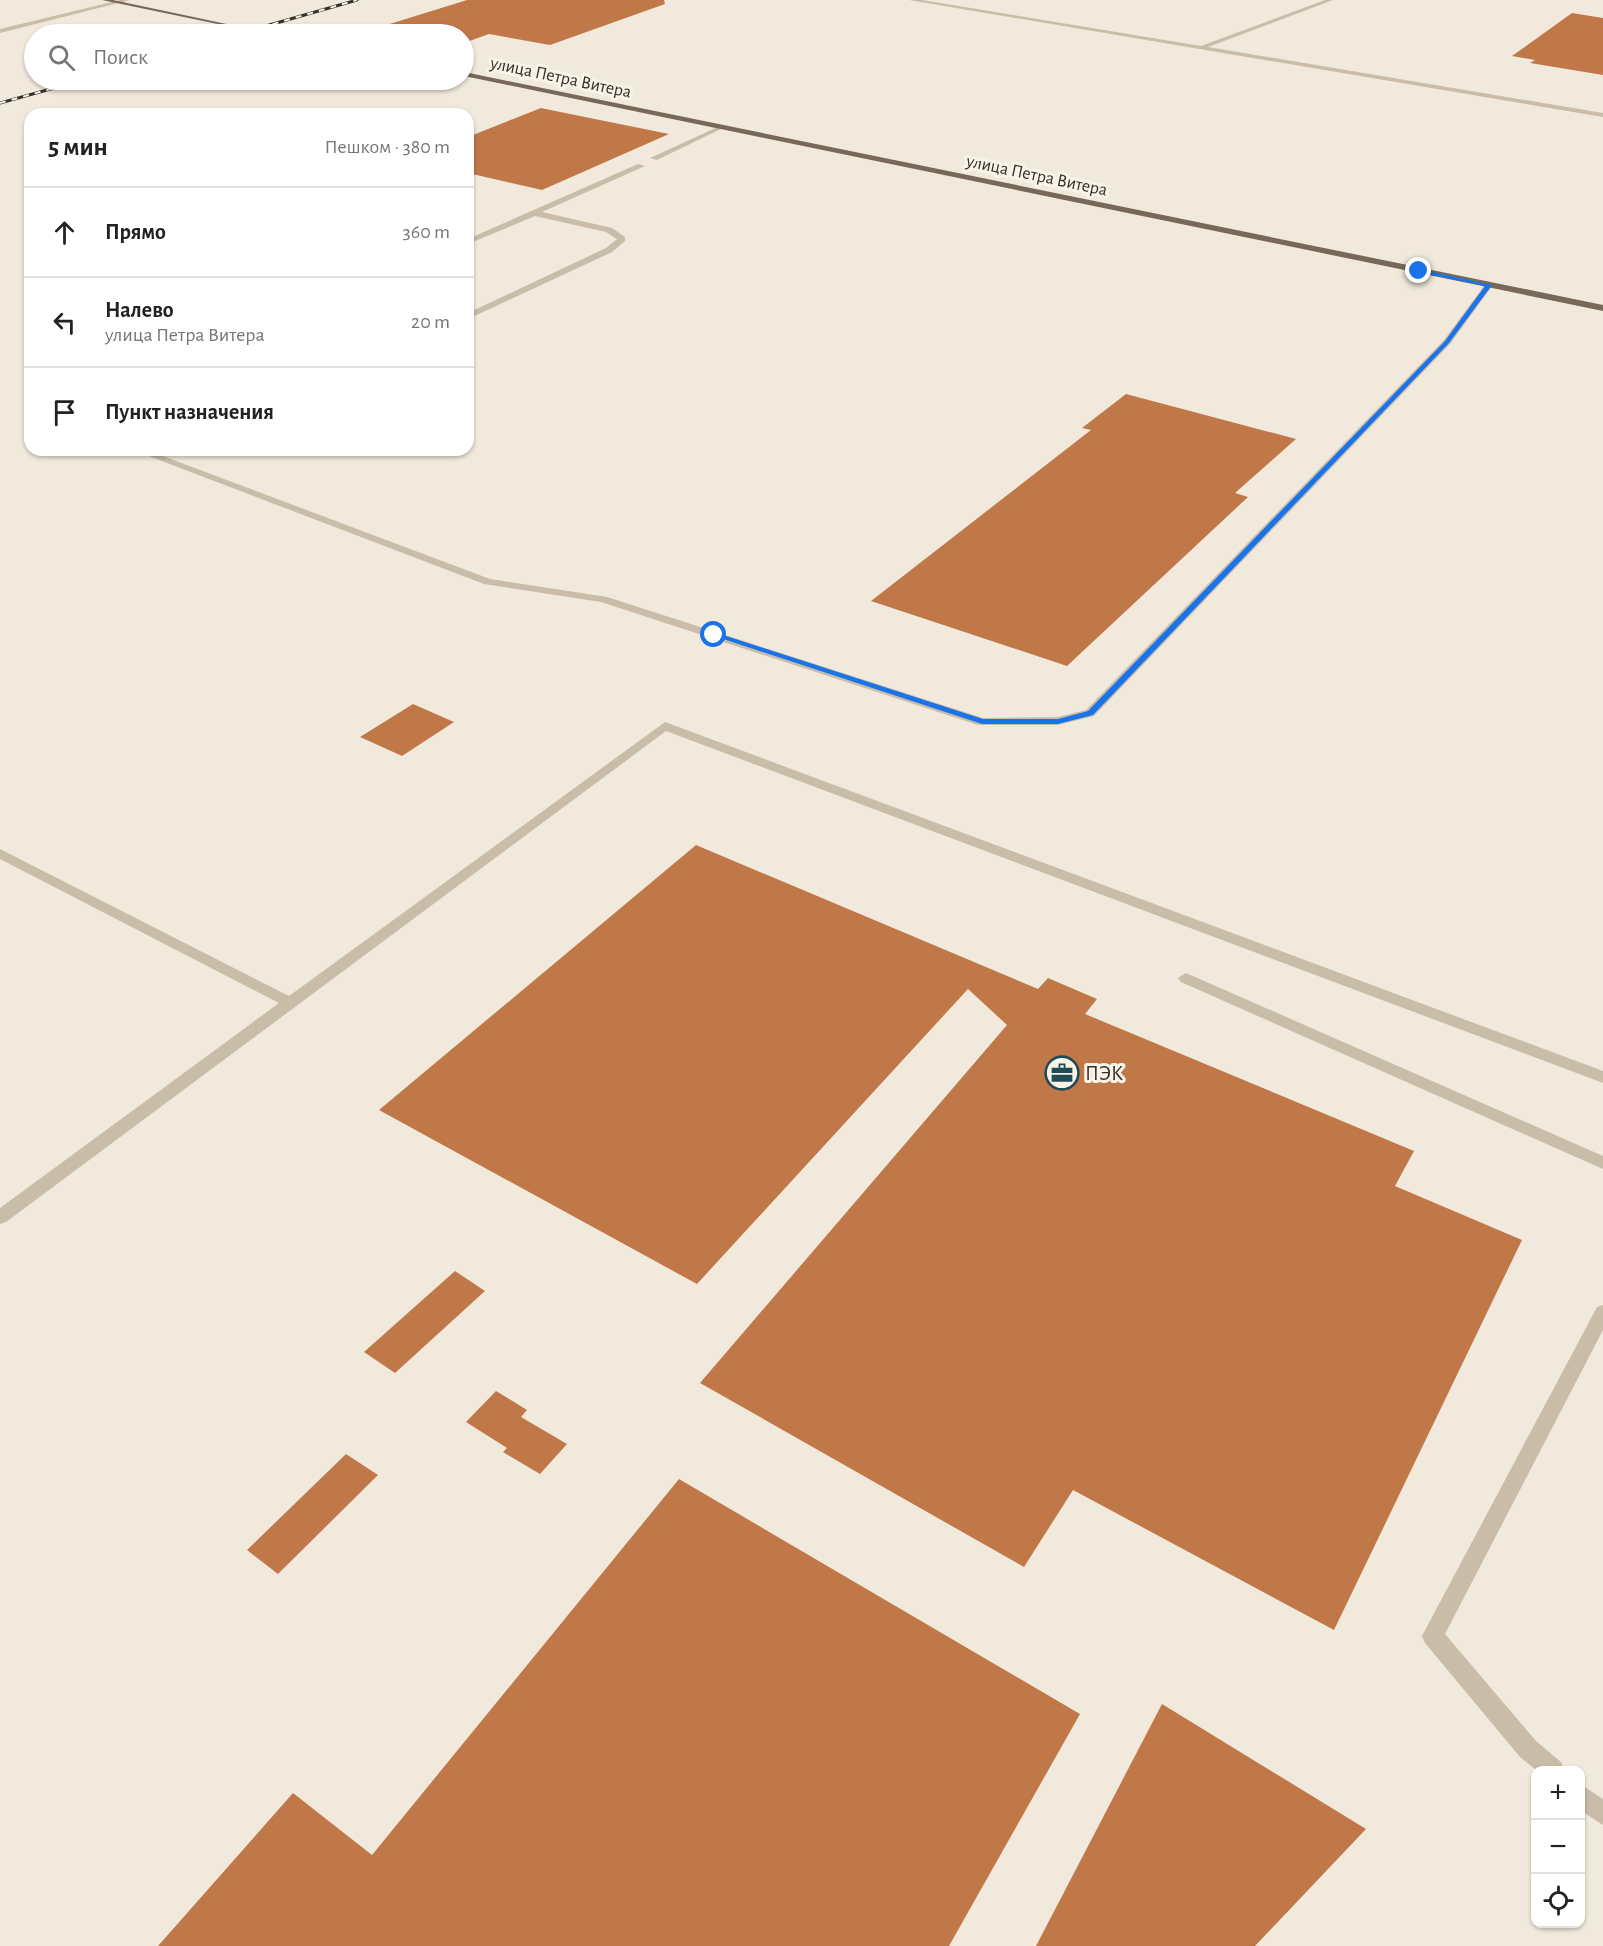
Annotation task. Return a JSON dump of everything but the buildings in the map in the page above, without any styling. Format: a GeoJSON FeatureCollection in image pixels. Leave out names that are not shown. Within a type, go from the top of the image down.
{"type":"FeatureCollection","features":[{"type":"Feature","properties":{"kind":"main road"},"geometry":{"type":"LineString","coordinates":[[105,0],[221,24]]}},
{"type":"Feature","properties":{"kind":"main road","name":"улица Петра Витера"},"geometry":{"type":"LineString","coordinates":[[474,76],[1603,308]]}},
{"type":"Feature","properties":{"kind":"lane"},"geometry":{"type":"LineString","coordinates":[[29,24],[127,0]]}},
{"type":"Feature","properties":{"kind":"lane"},"geometry":{"type":"LineString","coordinates":[[912,0],[1603,115]]}},
{"type":"Feature","properties":{"kind":"lane"},"geometry":{"type":"LineString","coordinates":[[1202,48],[1330,0]]}},
{"type":"Feature","properties":{"kind":"lane"},"geometry":{"type":"LineString","coordinates":[[0,31],[24,25]]}},
{"type":"Feature","properties":{"kind":"lane"},"geometry":{"type":"LineString","coordinates":[[654,158],[722,127]]}},
{"type":"Feature","properties":{"kind":"lane"},"geometry":{"type":"LineString","coordinates":[[474,239],[641,166]]}},
{"type":"Feature","properties":{"kind":"lane"},"geometry":{"type":"LineString","coordinates":[[474,313],[609,250],[622,239],[609,230],[534,213]]}},
{"type":"Feature","properties":{"kind":"lane"},"geometry":{"type":"LineString","coordinates":[[154,456],[488,582],[603,599],[982,722],[1058,721],[1090,713],[1447,342],[1489,285]]}},
{"type":"Feature","properties":{"kind":"lane"},"geometry":{"type":"LineString","coordinates":[[0,1217],[665,726],[1603,1077]]}},
{"type":"Feature","properties":{"kind":"lane"},"geometry":{"type":"LineString","coordinates":[[0,853],[290,1003]]}},
{"type":"Feature","properties":{"kind":"lane"},"geometry":{"type":"LineString","coordinates":[[1186,978],[1603,1163]]}},
{"type":"Feature","properties":{"kind":"lane"},"geometry":{"type":"LineString","coordinates":[[1547,1766],[1528,1749],[1433,1636],[1603,1312]]}},
{"type":"Feature","properties":{"kind":"lane"},"geometry":{"type":"LineString","coordinates":[[1585,1798],[1603,1814]]}},
{"type":"Feature","properties":{"kind":"railway"},"geometry":{"type":"LineString","coordinates":[[273,24],[357,0]]}},
{"type":"Feature","properties":{"kind":"railway"},"geometry":{"type":"LineString","coordinates":[[0,103],[47,90]]}},
{"type":"Feature","properties":{"kind":"place","name":"ПЭК"},"geometry":{"type":"Point","coordinates":[1062,1073]}},
{"type":"Feature","properties":{"kind":"route"},"geometry":{"type":"LineString","coordinates":[[714,635],[982,722],[1058,721],[1090,713],[1447,342],[1489,285],[1419,271]]}}]}
